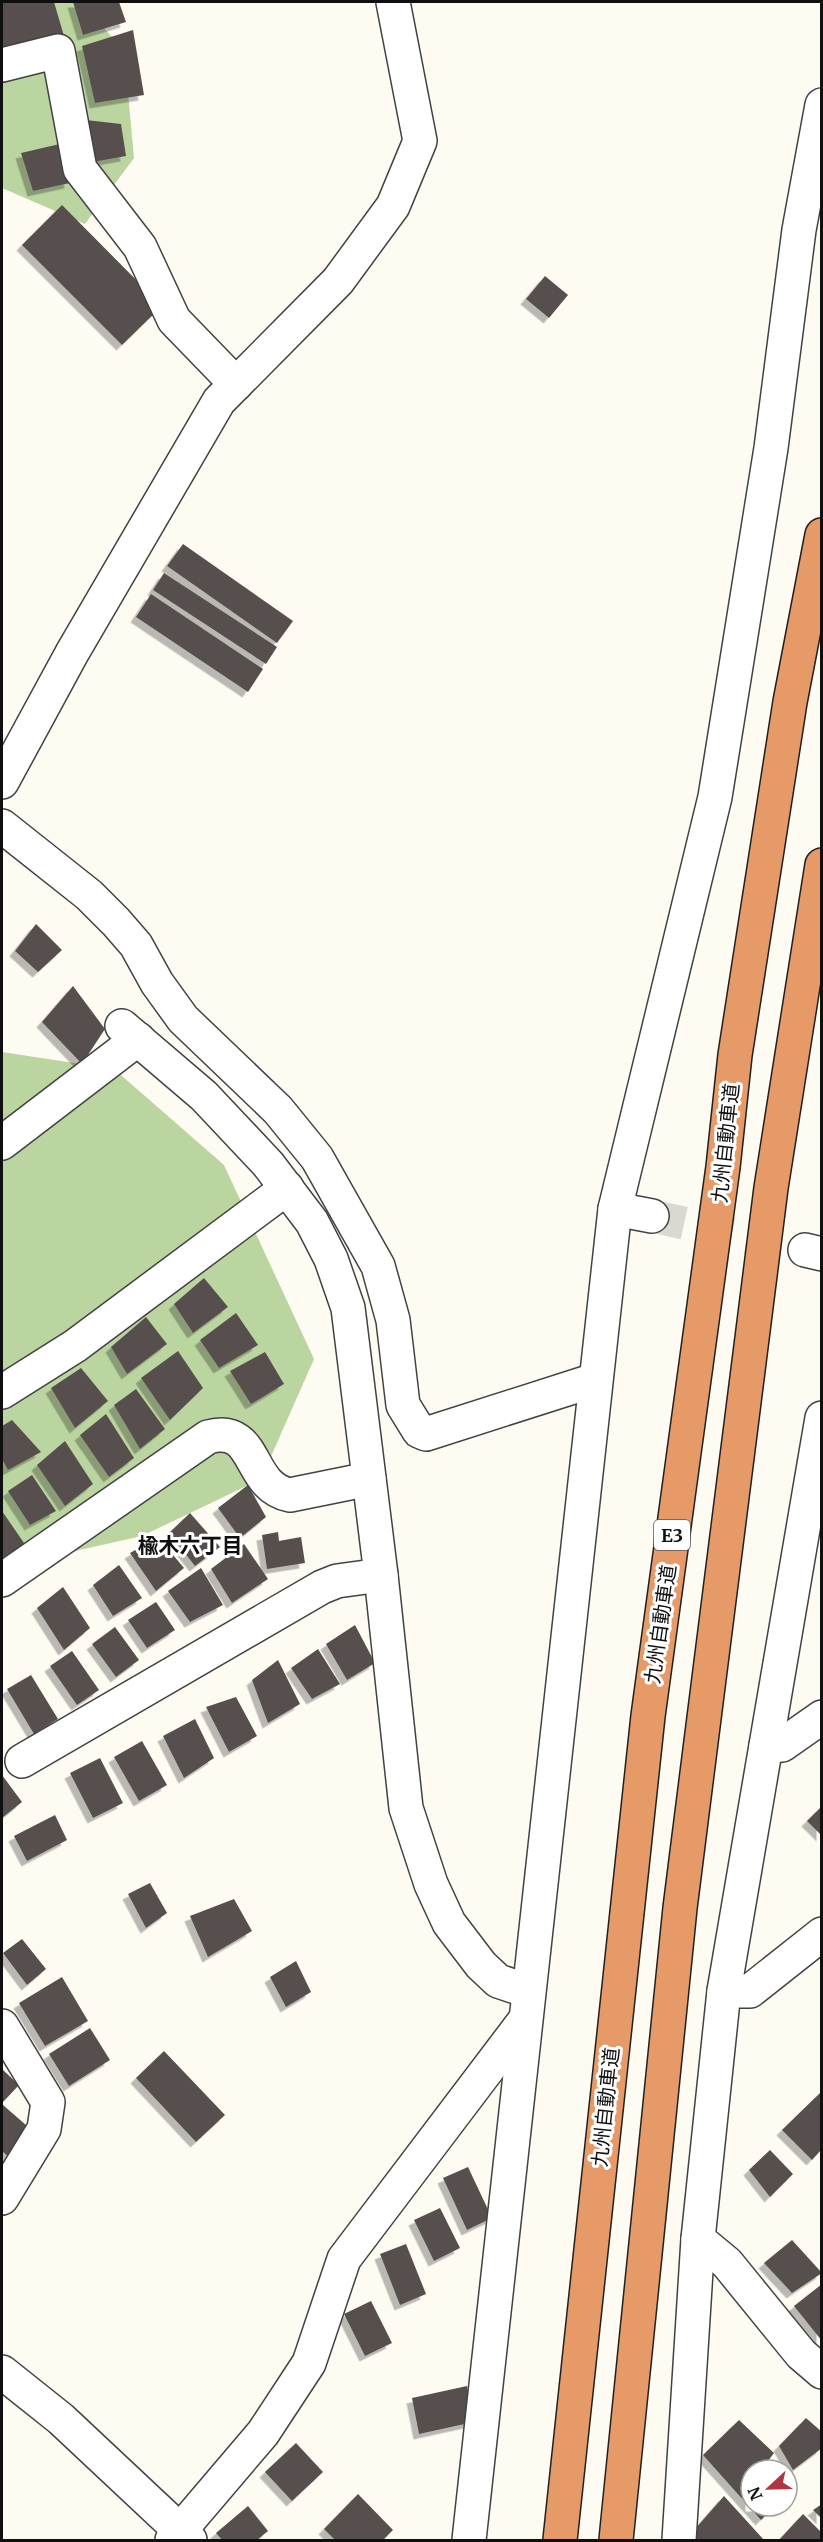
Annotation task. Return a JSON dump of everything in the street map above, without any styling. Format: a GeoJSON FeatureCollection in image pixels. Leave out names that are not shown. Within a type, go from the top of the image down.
{"type":"FeatureCollection","features":[{"type":"Feature","properties":{"kind":"highway","name":"九州自動車道"},"geometry":{"type":"LineString","coordinates":[[560,2541],[648,1716],[723,1167],[735,1055],[790,702],[822,535]]}},
{"type":"Feature","properties":{"kind":"highway"},"geometry":{"type":"LineString","coordinates":[[616,2541],[680,1908],[772,1177],[822,865]]}},
{"type":"Feature","properties":{"kind":"street"},"geometry":{"type":"LineString","coordinates":[[2,782],[72,653],[219,401],[338,281],[393,206],[420,141],[393,2]]}},
{"type":"Feature","properties":{"kind":"street"},"geometry":{"type":"LineString","coordinates":[[2,65],[58,51],[80,169],[140,248],[174,320],[236,384]]}},
{"type":"Feature","properties":{"kind":"street"},"geometry":{"type":"LineString","coordinates":[[469,2541],[615,1209],[715,797],[771,448],[800,230],[822,105]]}},
{"type":"Feature","properties":{"kind":"street"},"geometry":{"type":"LineString","coordinates":[[2,826],[89,895],[116,922],[136,945],[157,983],[183,1019],[278,1110],[317,1158],[378,1266],[393,1320],[403,1405],[419,1431],[426,1434],[595,1380]]}},
{"type":"Feature","properties":{"kind":"street"},"geometry":{"type":"LineString","coordinates":[[2,1143],[130,1032],[204,1096],[268,1164],[312,1222],[331,1259],[348,1308],[381,1575],[406,1808],[431,1884],[449,1923],[481,1965],[526,2005]]}},
{"type":"Feature","properties":{"kind":"street"},"geometry":{"type":"LineString","coordinates":[[2,1392],[75,1346],[287,1188]]}},
{"type":"Feature","properties":{"kind":"street"},"geometry":{"type":"LineString","coordinates":[[615,1209],[652,1216]]}},
{"type":"Feature","properties":{"kind":"street"},"geometry":{"type":"LineString","coordinates":[[679,2541],[698,2239],[724,1991],[822,1418]]}},
{"type":"Feature","properties":{"kind":"street"},"geometry":{"type":"LineString","coordinates":[[2,1580],[208,1437],[218,1434],[233,1435],[267,1484],[278,1493],[290,1495],[369,1479]]}},
{"type":"Feature","properties":{"kind":"street"},"geometry":{"type":"LineString","coordinates":[[22,1761],[322,1587],[337,1581],[381,1575]]}},
{"type":"Feature","properties":{"kind":"street"},"geometry":{"type":"LineString","coordinates":[[766,1746],[782,1745],[822,1716]]}},
{"type":"Feature","properties":{"kind":"street"},"geometry":{"type":"LineString","coordinates":[[724,1991],[750,1991],[822,1934]]}},
{"type":"Feature","properties":{"kind":"street"},"geometry":{"type":"LineString","coordinates":[[2,2372],[61,2419],[181,2537],[263,2433],[309,2363],[344,2259],[526,2005]]}},
{"type":"Feature","properties":{"kind":"street"},"geometry":{"type":"LineString","coordinates":[[2,2026],[48,2102],[44,2129],[2,2198]]}},
{"type":"Feature","properties":{"kind":"street"},"geometry":{"type":"LineString","coordinates":[[698,2239],[727,2262],[801,2354],[822,2372]]}},
{"type":"Feature","properties":{"kind":"green space"},"geometry":{"type":"Polygon","coordinates":[[[2,2],[80,2],[124,50],[134,158],[85,224],[2,188],[2,2]]]}},
{"type":"Feature","properties":{"kind":"green space"},"geometry":{"type":"Polygon","coordinates":[[[2,1052],[114,1069],[224,1165],[314,1359],[261,1479],[142,1536],[44,1558],[2,1563],[2,1052]]]}},
{"type":"Feature","properties":{"kind":"building"},"geometry":{"type":"Polygon","coordinates":[[[2,2],[54,2],[64,36],[2,55],[2,2]]]}},
{"type":"Feature","properties":{"kind":"building"},"geometry":{"type":"Polygon","coordinates":[[[73,2],[119,2],[126,22],[83,35],[73,2]]]}},
{"type":"Feature","properties":{"kind":"building"},"geometry":{"type":"Polygon","coordinates":[[[133,30],[144,95],[95,103],[82,46],[133,30]]]}},
{"type":"Feature","properties":{"kind":"building"},"geometry":{"type":"Polygon","coordinates":[[[86,120],[121,124],[126,156],[93,162],[86,120]]]}},
{"type":"Feature","properties":{"kind":"building"},"geometry":{"type":"Polygon","coordinates":[[[64,143],[70,183],[33,191],[21,153],[64,143]]]}},
{"type":"Feature","properties":{"kind":"building"},"geometry":{"type":"Polygon","coordinates":[[[62,205],[162,306],[122,345],[22,245],[62,205]]]}},
{"type":"Feature","properties":{"kind":"building"},"geometry":{"type":"Polygon","coordinates":[[[545,276],[568,295],[549,318],[526,299],[545,276]]]}},
{"type":"Feature","properties":{"kind":"building"},"geometry":{"type":"Polygon","coordinates":[[[183,544],[293,621],[277,643],[167,566],[183,544]]]}},
{"type":"Feature","properties":{"kind":"building"},"geometry":{"type":"Polygon","coordinates":[[[164,573],[277,647],[266,664],[153,590],[164,573]]]}},
{"type":"Feature","properties":{"kind":"building"},"geometry":{"type":"Polygon","coordinates":[[[151,594],[263,669],[248,692],[136,617],[151,594]]]}},
{"type":"Feature","properties":{"kind":"building"},"geometry":{"type":"Polygon","coordinates":[[[36,924],[62,950],[38,972],[15,951],[36,924]]]}},
{"type":"Feature","properties":{"kind":"building"},"geometry":{"type":"Polygon","coordinates":[[[73,986],[105,1029],[82,1064],[42,1022],[73,986]]]}},
{"type":"Feature","properties":{"kind":"building"},"geometry":{"type":"Polygon","coordinates":[[[204,1278],[228,1307],[193,1333],[174,1304],[204,1278]]]}},
{"type":"Feature","properties":{"kind":"building"},"geometry":{"type":"Polygon","coordinates":[[[236,1313],[258,1345],[219,1368],[200,1340],[236,1313]]]}},
{"type":"Feature","properties":{"kind":"building"},"geometry":{"type":"Polygon","coordinates":[[[146,1317],[167,1344],[127,1374],[111,1347],[146,1317]]]}},
{"type":"Feature","properties":{"kind":"building"},"geometry":{"type":"Polygon","coordinates":[[[178,1351],[203,1388],[170,1420],[141,1378],[178,1351]]]}},
{"type":"Feature","properties":{"kind":"building"},"geometry":{"type":"Polygon","coordinates":[[[265,1352],[284,1384],[251,1404],[230,1371],[265,1352]]]}},
{"type":"Feature","properties":{"kind":"building"},"geometry":{"type":"Polygon","coordinates":[[[81,1368],[108,1401],[75,1428],[51,1388],[81,1368]]]}},
{"type":"Feature","properties":{"kind":"building"},"geometry":{"type":"Polygon","coordinates":[[[136,1389],[165,1429],[140,1449],[114,1405],[136,1389]]]}},
{"type":"Feature","properties":{"kind":"building"},"geometry":{"type":"Polygon","coordinates":[[[106,1414],[134,1458],[109,1477],[80,1435],[106,1414]]]}},
{"type":"Feature","properties":{"kind":"building"},"geometry":{"type":"Polygon","coordinates":[[[12,1420],[41,1452],[8,1470],[2,1459],[2,1426],[12,1420]]]}},
{"type":"Feature","properties":{"kind":"building"},"geometry":{"type":"Polygon","coordinates":[[[65,1441],[93,1484],[65,1506],[37,1465],[65,1441]]]}},
{"type":"Feature","properties":{"kind":"building"},"geometry":{"type":"Polygon","coordinates":[[[32,1475],[56,1511],[30,1525],[8,1491],[32,1475]]]}},
{"type":"Feature","properties":{"kind":"building"},"geometry":{"type":"Polygon","coordinates":[[[248,1485],[266,1517],[240,1538],[218,1508],[248,1485]]]}},
{"type":"Feature","properties":{"kind":"building"},"geometry":{"type":"Polygon","coordinates":[[[2,1511],[24,1543],[2,1569],[2,1511]]]}},
{"type":"Feature","properties":{"kind":"building"},"geometry":{"type":"Polygon","coordinates":[[[190,1513],[220,1547],[195,1566],[169,1533],[190,1513]]]}},
{"type":"Feature","properties":{"kind":"building"},"geometry":{"type":"Polygon","coordinates":[[[278,1532],[279,1541],[301,1537],[305,1563],[267,1569],[262,1535],[278,1532]]]}},
{"type":"Feature","properties":{"kind":"building"},"geometry":{"type":"Polygon","coordinates":[[[158,1537],[184,1568],[156,1591],[130,1553],[158,1537]]]}},
{"type":"Feature","properties":{"kind":"building"},"geometry":{"type":"Polygon","coordinates":[[[244,1544],[268,1579],[232,1603],[211,1569],[244,1544]]]}},
{"type":"Feature","properties":{"kind":"building"},"geometry":{"type":"Polygon","coordinates":[[[119,1565],[142,1598],[113,1616],[93,1585],[119,1565]]]}},
{"type":"Feature","properties":{"kind":"building"},"geometry":{"type":"Polygon","coordinates":[[[201,1568],[223,1605],[190,1622],[168,1591],[201,1568]]]}},
{"type":"Feature","properties":{"kind":"building"},"geometry":{"type":"Polygon","coordinates":[[[63,1587],[90,1628],[64,1650],[37,1608],[63,1587]]]}},
{"type":"Feature","properties":{"kind":"building"},"geometry":{"type":"Polygon","coordinates":[[[156,1602],[175,1630],[147,1648],[128,1620],[156,1602]]]}},
{"type":"Feature","properties":{"kind":"building"},"geometry":{"type":"Polygon","coordinates":[[[355,1625],[375,1663],[347,1680],[326,1644],[355,1625]]]}},
{"type":"Feature","properties":{"kind":"building"},"geometry":{"type":"Polygon","coordinates":[[[115,1627],[139,1660],[116,1677],[92,1644],[115,1627]]]}},
{"type":"Feature","properties":{"kind":"building"},"geometry":{"type":"Polygon","coordinates":[[[318,1649],[340,1684],[312,1699],[291,1668],[318,1649]]]}},
{"type":"Feature","properties":{"kind":"building"},"geometry":{"type":"Polygon","coordinates":[[[72,1651],[99,1690],[77,1705],[50,1666],[72,1651]]]}},
{"type":"Feature","properties":{"kind":"building"},"geometry":{"type":"Polygon","coordinates":[[[278,1660],[300,1704],[268,1723],[252,1680],[278,1660]]]}},
{"type":"Feature","properties":{"kind":"building"},"geometry":{"type":"Polygon","coordinates":[[[31,1675],[58,1719],[34,1734],[7,1689],[31,1675]]]}},
{"type":"Feature","properties":{"kind":"building"},"geometry":{"type":"Polygon","coordinates":[[[236,1697],[257,1736],[229,1752],[206,1707],[236,1697]]]}},
{"type":"Feature","properties":{"kind":"building"},"geometry":{"type":"Polygon","coordinates":[[[195,1719],[214,1758],[184,1778],[163,1736],[195,1719]]]}},
{"type":"Feature","properties":{"kind":"building"},"geometry":{"type":"Polygon","coordinates":[[[142,1741],[167,1785],[139,1801],[114,1757],[142,1741]]]}},
{"type":"Feature","properties":{"kind":"building"},"geometry":{"type":"Polygon","coordinates":[[[100,1758],[123,1803],[93,1818],[70,1773],[100,1758]]]}},
{"type":"Feature","properties":{"kind":"building"},"geometry":{"type":"Polygon","coordinates":[[[2,1775],[22,1802],[2,1818],[2,1775]]]}},
{"type":"Feature","properties":{"kind":"building"},"geometry":{"type":"Polygon","coordinates":[[[822,1806],[822,1836],[807,1821],[822,1806]]]}},
{"type":"Feature","properties":{"kind":"building"},"geometry":{"type":"Polygon","coordinates":[[[55,1815],[67,1840],[27,1861],[14,1836],[55,1815]]]}},
{"type":"Feature","properties":{"kind":"building"},"geometry":{"type":"Polygon","coordinates":[[[150,1883],[167,1913],[146,1928],[128,1894],[150,1883]]]}},
{"type":"Feature","properties":{"kind":"building"},"geometry":{"type":"Polygon","coordinates":[[[234,1899],[252,1931],[208,1957],[190,1916],[234,1899]]]}},
{"type":"Feature","properties":{"kind":"building"},"geometry":{"type":"Polygon","coordinates":[[[22,1939],[46,1969],[27,1985],[3,1953],[22,1939]]]}},
{"type":"Feature","properties":{"kind":"building"},"geometry":{"type":"Polygon","coordinates":[[[296,1961],[311,1992],[286,2007],[270,1977],[296,1961]]]}},
{"type":"Feature","properties":{"kind":"building"},"geometry":{"type":"Polygon","coordinates":[[[62,1977],[88,2021],[45,2046],[19,2003],[62,1977]]]}},
{"type":"Feature","properties":{"kind":"building"},"geometry":{"type":"Polygon","coordinates":[[[90,2028],[110,2060],[69,2086],[49,2054],[90,2028]]]}},
{"type":"Feature","properties":{"kind":"building"},"geometry":{"type":"Polygon","coordinates":[[[164,2051],[225,2115],[196,2142],[136,2078],[164,2051]]]}},
{"type":"Feature","properties":{"kind":"building"},"geometry":{"type":"Polygon","coordinates":[[[2,2069],[19,2085],[2,2103],[2,2069]]]}},
{"type":"Feature","properties":{"kind":"building"},"geometry":{"type":"Polygon","coordinates":[[[820,2093],[822,2149],[812,2160],[782,2130],[820,2093]]]}},
{"type":"Feature","properties":{"kind":"building"},"geometry":{"type":"Polygon","coordinates":[[[3,2105],[34,2132],[11,2159],[2,2151],[3,2105]]]}},
{"type":"Feature","properties":{"kind":"building"},"geometry":{"type":"Polygon","coordinates":[[[770,2150],[793,2174],[770,2197],[749,2170],[770,2150]]]}},
{"type":"Feature","properties":{"kind":"building"},"geometry":{"type":"Polygon","coordinates":[[[468,2167],[492,2218],[467,2230],[443,2178],[468,2167]]]}},
{"type":"Feature","properties":{"kind":"building"},"geometry":{"type":"Polygon","coordinates":[[[440,2208],[460,2248],[434,2261],[414,2220],[440,2208]]]}},
{"type":"Feature","properties":{"kind":"building"},"geometry":{"type":"Polygon","coordinates":[[[792,2240],[822,2273],[792,2293],[764,2263],[792,2240]]]}},
{"type":"Feature","properties":{"kind":"building"},"geometry":{"type":"Polygon","coordinates":[[[406,2244],[426,2294],[400,2305],[380,2254],[406,2244]]]}},
{"type":"Feature","properties":{"kind":"building"},"geometry":{"type":"Polygon","coordinates":[[[822,2284],[822,2341],[794,2306],[822,2284]]]}},
{"type":"Feature","properties":{"kind":"building"},"geometry":{"type":"Polygon","coordinates":[[[371,2301],[392,2343],[365,2356],[344,2314],[371,2301]]]}},
{"type":"Feature","properties":{"kind":"building"},"geometry":{"type":"Polygon","coordinates":[[[467,2386],[474,2422],[419,2434],[412,2398],[467,2386]]]}},
{"type":"Feature","properties":{"kind":"building"},"geometry":{"type":"Polygon","coordinates":[[[806,2418],[822,2432],[822,2448],[799,2465],[799,2458],[786,2458],[779,2446],[806,2418]]]}},
{"type":"Feature","properties":{"kind":"building"},"geometry":{"type":"Polygon","coordinates":[[[739,2420],[774,2453],[770,2458],[739,2458],[739,2495],[703,2455],[739,2420]]]}},
{"type":"Feature","properties":{"kind":"building"},"geometry":{"type":"Polygon","coordinates":[[[296,2443],[323,2472],[292,2501],[265,2472],[296,2443]]]}},
{"type":"Feature","properties":{"kind":"building"},"geometry":{"type":"Polygon","coordinates":[[[358,2494],[393,2530],[383,2540],[335,2540],[324,2529],[358,2494]]]}},
{"type":"Feature","properties":{"kind":"building"},"geometry":{"type":"Polygon","coordinates":[[[724,2496],[739,2512],[739,2518],[744,2518],[764,2540],[691,2540],[688,2537],[724,2496]]]}},
{"type":"Feature","properties":{"kind":"building"},"geometry":{"type":"Polygon","coordinates":[[[822,2504],[822,2519],[813,2510],[822,2504]]]}},
{"type":"Feature","properties":{"kind":"building"},"geometry":{"type":"Polygon","coordinates":[[[248,2506],[268,2531],[257,2540],[222,2540],[216,2533],[248,2506]]]}},
{"type":"Feature","properties":{"kind":"building"},"geometry":{"type":"Polygon","coordinates":[[[803,2514],[822,2533],[822,2540],[779,2540],[803,2514]]]}},
{"type":"Feature","properties":{"kind":"tunnel"},"geometry":{"type":"LineString","coordinates":[[652,1216],[805,1250]]}},
{"type":"Feature","properties":{"kind":"district","name":"楡木六丁目"},"geometry":{"type":"Point","coordinates":[190,1545]}}]}
